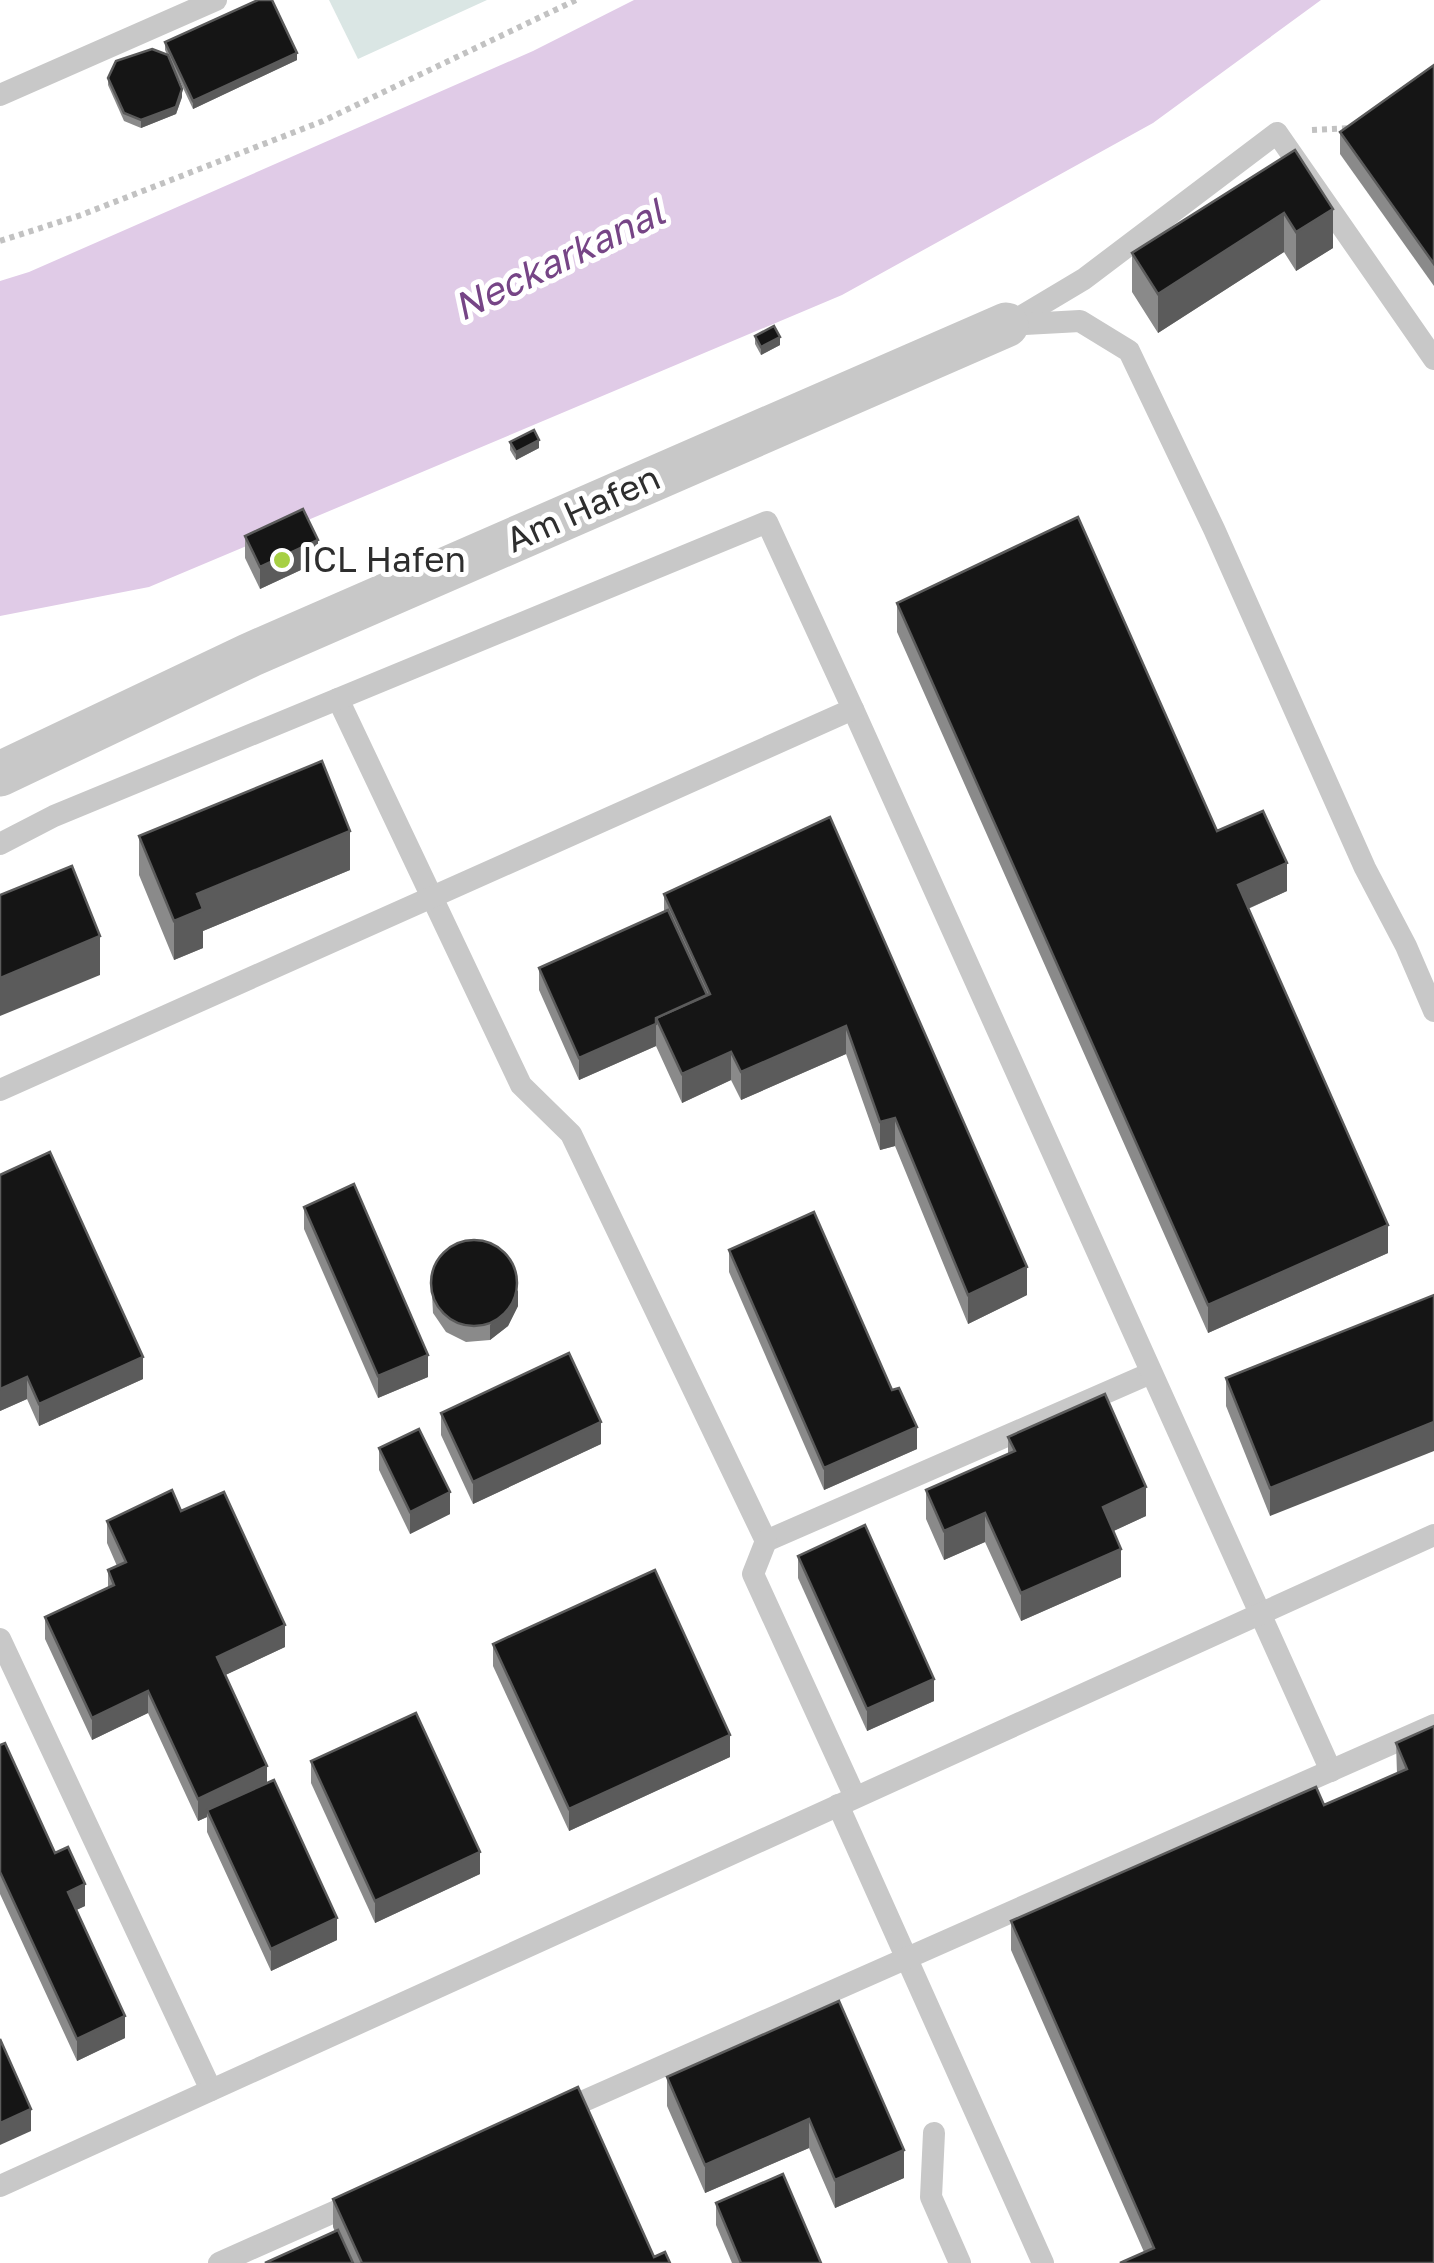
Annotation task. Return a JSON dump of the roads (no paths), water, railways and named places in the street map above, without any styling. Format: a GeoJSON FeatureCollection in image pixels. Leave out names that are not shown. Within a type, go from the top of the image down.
{"type":"FeatureCollection","features":[{"type":"Feature","properties":{"kind":"street","name":"Am Hafen"},"geometry":{"type":"LineString","coordinates":[[0,774],[250,655],[1006,325]]}},
{"type":"Feature","properties":{"kind":"lane"},"geometry":{"type":"LineString","coordinates":[[0,95],[216,0]]}},
{"type":"Feature","properties":{"kind":"lane","name":"Am Hafen"},"geometry":{"type":"LineString","coordinates":[[1006,325],[1084,279],[1277,133],[1434,360]]}},
{"type":"Feature","properties":{"kind":"lane","name":"Am Hafen"},"geometry":{"type":"LineString","coordinates":[[1006,325],[1080,320],[1129,351],[1214,529],[1364,868],[1406,946],[1434,1011]]}},
{"type":"Feature","properties":{"kind":"lane"},"geometry":{"type":"LineString","coordinates":[[0,844],[54,816],[768,522],[1331,1771]]}},
{"type":"Feature","properties":{"kind":"lane"},"geometry":{"type":"LineString","coordinates":[[338,699],[521,1085],[571,1134],[766,1542]]}},
{"type":"Feature","properties":{"kind":"lane"},"geometry":{"type":"LineString","coordinates":[[0,1090],[853,709]]}},
{"type":"Feature","properties":{"kind":"lane"},"geometry":{"type":"LineString","coordinates":[[1043,2263],[906,1959],[753,1574],[766,1542],[1151,1372]]}},
{"type":"Feature","properties":{"kind":"lane"},"geometry":{"type":"LineString","coordinates":[[0,2186],[1434,1535]]}},
{"type":"Feature","properties":{"kind":"lane"},"geometry":{"type":"LineString","coordinates":[[0,1639],[211,2090]]}},
{"type":"Feature","properties":{"kind":"lane"},"geometry":{"type":"LineString","coordinates":[[545,2119],[1434,1725]]}},
{"type":"Feature","properties":{"kind":"lane"},"geometry":{"type":"LineString","coordinates":[[934,2132],[932,2197],[960,2263]]}},
{"type":"Feature","properties":{"kind":"lane"},"geometry":{"type":"LineString","coordinates":[[219,2263],[382,2191]]}},
{"type":"Feature","properties":{"kind":"water","name":"Neckarkanal"},"geometry":{"type":"Polygon","coordinates":[[[634,0],[1321,0],[1153,123],[842,295],[149,587],[0,616],[0,281],[29,272],[533,51],[634,0]]]}},
{"type":"Feature","properties":{"kind":"place","name":"ICL Hafen"},"geometry":{"type":"Point","coordinates":[282,560]}}]}
